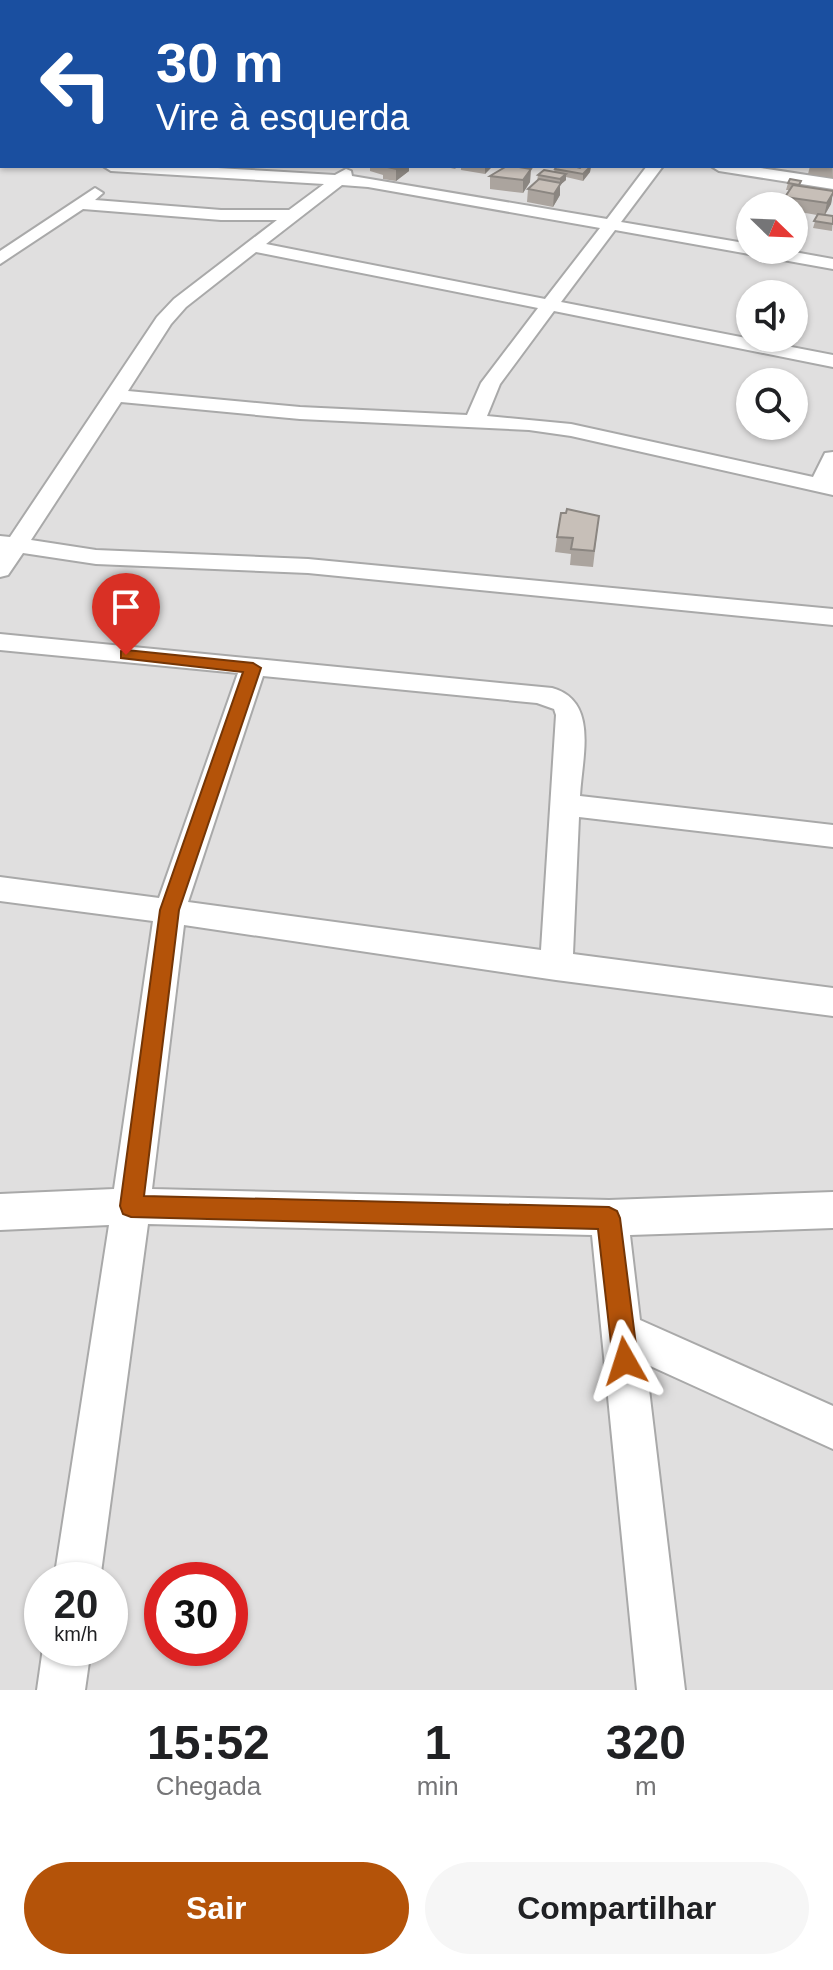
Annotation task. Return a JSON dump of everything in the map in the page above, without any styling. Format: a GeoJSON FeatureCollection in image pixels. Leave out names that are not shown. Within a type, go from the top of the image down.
{"type":"FeatureCollection","features":[{"type":"Feature","properties":{"kind":"street"},"geometry":{"type":"LineString","coordinates":[[0,259],[83,204],[122,168]]}},
{"type":"Feature","properties":{"kind":"street"},"geometry":{"type":"LineString","coordinates":[[141,168],[341,179],[736,247]]}},
{"type":"Feature","properties":{"kind":"street"},"geometry":{"type":"LineString","coordinates":[[0,570],[8,544],[117,396],[164,321],[180,303],[250,246],[355,168]]}},
{"type":"Feature","properties":{"kind":"street"},"geometry":{"type":"LineString","coordinates":[[475,422],[481,400],[491,383],[653,168]]}},
{"type":"Feature","properties":{"kind":"street"},"geometry":{"type":"LineString","coordinates":[[732,168],[833,184]]}},
{"type":"Feature","properties":{"kind":"street"},"geometry":{"type":"LineString","coordinates":[[83,204],[221,215],[292,215]]}},
{"type":"Feature","properties":{"kind":"street"},"geometry":{"type":"LineString","coordinates":[[221,215],[274,229]]}},
{"type":"Feature","properties":{"kind":"street"},"geometry":{"type":"LineString","coordinates":[[0,238],[27,240]]}},
{"type":"Feature","properties":{"kind":"street"},"geometry":{"type":"LineString","coordinates":[[250,246],[833,361]]}},
{"type":"Feature","properties":{"kind":"street"},"geometry":{"type":"LineString","coordinates":[[808,260],[833,264]]}},
{"type":"Feature","properties":{"kind":"street"},"geometry":{"type":"LineString","coordinates":[[117,396],[300,413],[571,430],[827,487],[833,458]]}},
{"type":"Feature","properties":{"kind":"street"},"geometry":{"type":"LineString","coordinates":[[8,544],[96,557],[308,566],[833,617]]}},
{"type":"Feature","properties":{"kind":"street"},"geometry":{"type":"LineString","coordinates":[[0,642],[561,699],[569,707],[570,715],[556,967]]}},
{"type":"Feature","properties":{"kind":"street"},"geometry":{"type":"LineString","coordinates":[[80,1562],[170,910],[253,668]]}},
{"type":"Feature","properties":{"kind":"street"},"geometry":{"type":"LineString","coordinates":[[567,805],[833,836]]}},
{"type":"Feature","properties":{"kind":"street"},"geometry":{"type":"LineString","coordinates":[[0,889],[170,910],[556,967],[833,1002]]}},
{"type":"Feature","properties":{"kind":"street"},"geometry":{"type":"LineString","coordinates":[[0,1212],[131,1206],[609,1218],[833,1210]]}},
{"type":"Feature","properties":{"kind":"street"},"geometry":{"type":"LineString","coordinates":[[609,1218],[661,1690]]}},
{"type":"Feature","properties":{"kind":"street"},"geometry":{"type":"LineString","coordinates":[[622,1332],[833,1428]]}},
{"type":"Feature","properties":{"kind":"street"},"geometry":{"type":"LineString","coordinates":[[61,1690],[64,1666]]}},
{"type":"Feature","properties":{"kind":"shaded area"},"geometry":{"type":"Polygon","coordinates":[[[0,168],[833,168],[833,1690],[0,1690],[0,168]]]}},
{"type":"Feature","properties":{"kind":"building"},"geometry":{"type":"Polygon","coordinates":[[[504,168],[531,169],[523,180],[490,176],[504,168]]]}},
{"type":"Feature","properties":{"kind":"building"},"geometry":{"type":"Polygon","coordinates":[[[556,168],[589,168],[583,174],[556,168]]]}},
{"type":"Feature","properties":{"kind":"building"},"geometry":{"type":"Polygon","coordinates":[[[544,170],[566,174],[560,179],[538,175],[544,170]]]}},
{"type":"Feature","properties":{"kind":"building"},"geometry":{"type":"Polygon","coordinates":[[[539,179],[561,183],[554,194],[528,189],[539,179]]]}},
{"type":"Feature","properties":{"kind":"building"},"geometry":{"type":"Polygon","coordinates":[[[790,179],[801,181],[799,185],[788,183],[790,179]]]}},
{"type":"Feature","properties":{"kind":"building"},"geometry":{"type":"Polygon","coordinates":[[[793,185],[833,193],[827,203],[808,200],[808,192],[788,192],[793,185]]]}},
{"type":"Feature","properties":{"kind":"building"},"geometry":{"type":"Polygon","coordinates":[[[818,214],[833,216],[833,224],[814,221],[818,214]]]}},
{"type":"Feature","properties":{"kind":"building"},"geometry":{"type":"Polygon","coordinates":[[[567,509],[599,516],[594,551],[571,549],[573,538],[557,537],[561,513],[566,513],[567,509]]]}},
{"type":"Feature","properties":{"kind":"route"},"geometry":{"type":"LineString","coordinates":[[126,655],[253,668],[170,910],[131,1206],[609,1218],[625,1361]]}}]}
